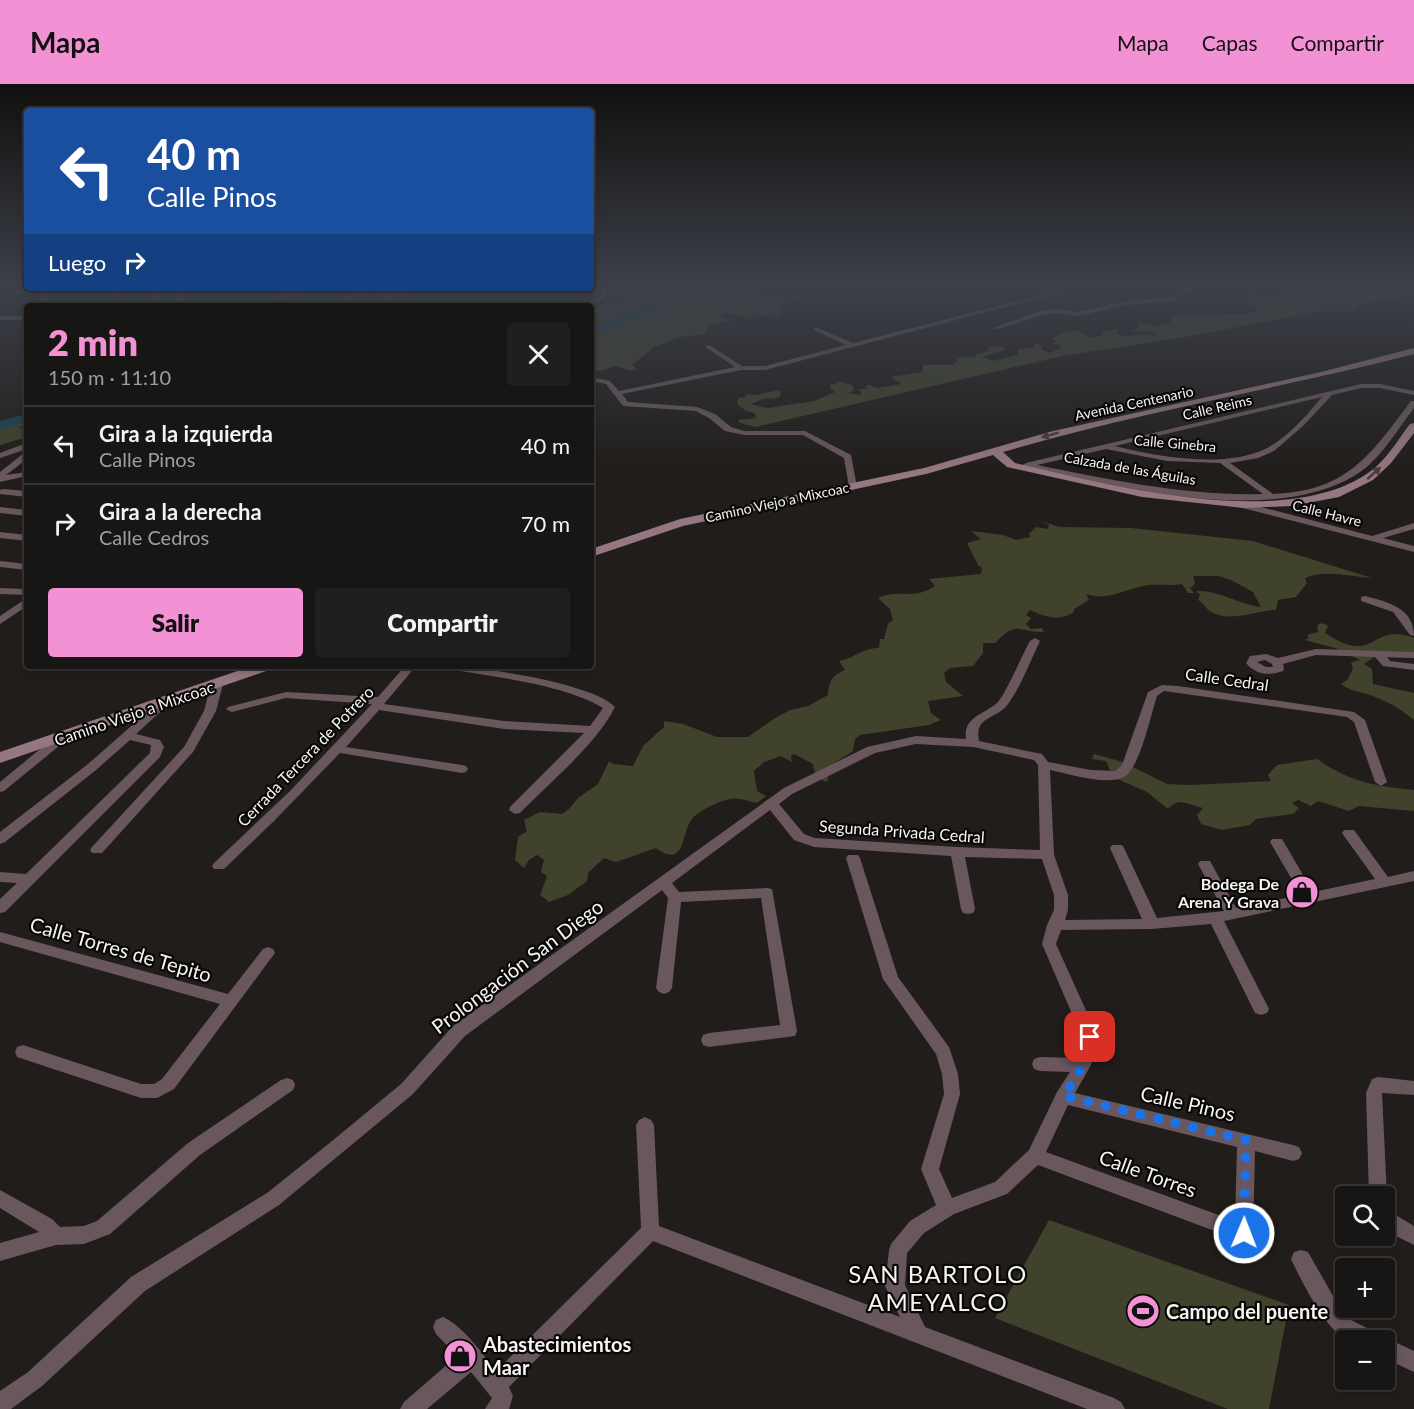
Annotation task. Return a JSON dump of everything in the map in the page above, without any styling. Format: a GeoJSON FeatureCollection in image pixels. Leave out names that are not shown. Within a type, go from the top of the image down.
{"type":"FeatureCollection","features":[{"type":"Feature","properties":{"kind":"main road","name":"Avenida Centenario"},"geometry":{"type":"LineString","coordinates":[[965,460],[1053,434],[1322,375],[1414,351]]}},
{"type":"Feature","properties":{"kind":"main road","name":"Calzada de las Águilas"},"geometry":{"type":"LineString","coordinates":[[965,460],[1020,466],[1138,493],[1233,503],[1307,500],[1356,485],[1377,471],[1414,426]]}},
{"type":"Feature","properties":{"kind":"main road"},"geometry":{"type":"LineString","coordinates":[[997,450],[999,456],[1020,466]]}},
{"type":"Feature","properties":{"kind":"main road","name":"Camino Viejo a Mixcoac"},"geometry":{"type":"LineString","coordinates":[[594,552],[680,523],[853,487],[965,460]]}},
{"type":"Feature","properties":{"kind":"main road","name":"Camino Viejo a Mixcoac"},"geometry":{"type":"LineString","coordinates":[[0,758],[259,669]]}},
{"type":"Feature","properties":{"kind":"street"},"geometry":{"type":"LineString","coordinates":[[712,349],[741,368]]}},
{"type":"Feature","properties":{"kind":"street"},"geometry":{"type":"LineString","coordinates":[[617,393],[741,368],[765,368],[837,349]]}},
{"type":"Feature","properties":{"kind":"street"},"geometry":{"type":"LineString","coordinates":[[594,380],[608,382],[626,405],[698,409],[736,432],[762,435],[796,432],[809,435],[848,457],[853,487]]}},
{"type":"Feature","properties":{"kind":"street","name":"Calle Reims"},"geometry":{"type":"LineString","coordinates":[[1020,466],[1370,386],[1414,393]]}},
{"type":"Feature","properties":{"kind":"street","name":"Calle Ginebra"},"geometry":{"type":"LineString","coordinates":[[1105,446],[1160,458],[1222,461],[1270,450],[1328,395]]}},
{"type":"Feature","properties":{"kind":"street","name":"Calzada de las Águilas"},"geometry":{"type":"LineString","coordinates":[[1020,466],[1189,495],[1271,496],[1333,484],[1352,475],[1399,425],[1414,403]]}},
{"type":"Feature","properties":{"kind":"street"},"geometry":{"type":"LineString","coordinates":[[0,456],[24,447]]}},
{"type":"Feature","properties":{"kind":"street"},"geometry":{"type":"LineString","coordinates":[[0,478],[24,458]]}},
{"type":"Feature","properties":{"kind":"street","name":"Calle Havre"},"geometry":{"type":"LineString","coordinates":[[1222,461],[1271,496]]}},
{"type":"Feature","properties":{"kind":"street"},"geometry":{"type":"LineString","coordinates":[[0,478],[24,474]]}},
{"type":"Feature","properties":{"kind":"street"},"geometry":{"type":"LineString","coordinates":[[3,492],[24,494]]}},
{"type":"Feature","properties":{"kind":"street","name":"Calle Havre"},"geometry":{"type":"LineString","coordinates":[[1233,503],[1414,549]]}},
{"type":"Feature","properties":{"kind":"street"},"geometry":{"type":"LineString","coordinates":[[0,510],[24,513]]}},
{"type":"Feature","properties":{"kind":"street"},"geometry":{"type":"LineString","coordinates":[[1373,539],[1414,526]]}},
{"type":"Feature","properties":{"kind":"street"},"geometry":{"type":"LineString","coordinates":[[0,536],[24,538]]}},
{"type":"Feature","properties":{"kind":"street"},"geometry":{"type":"LineString","coordinates":[[0,564],[24,567]]}},
{"type":"Feature","properties":{"kind":"street"},"geometry":{"type":"LineString","coordinates":[[0,591],[24,592]]}},
{"type":"Feature","properties":{"kind":"street"},"geometry":{"type":"LineString","coordinates":[[1365,599],[1397,610],[1414,633]]}},
{"type":"Feature","properties":{"kind":"street"},"geometry":{"type":"LineString","coordinates":[[0,621],[24,603]]}},
{"type":"Feature","properties":{"kind":"street"},"geometry":{"type":"LineString","coordinates":[[973,742],[971,731],[975,722],[1003,704],[1035,641]]}},
{"type":"Feature","properties":{"kind":"street"},"geometry":{"type":"LineString","coordinates":[[1276,662],[1299,654],[1316,652],[1414,655]]}},
{"type":"Feature","properties":{"kind":"street"},"geometry":{"type":"LineString","coordinates":[[1377,653],[1387,664],[1414,667]]}},
{"type":"Feature","properties":{"kind":"street","name":"Cerrada Tercera de Potrero"},"geometry":{"type":"LineString","coordinates":[[219,867],[263,827],[338,749],[408,669]]}},
{"type":"Feature","properties":{"kind":"street"},"geometry":{"type":"LineString","coordinates":[[465,669],[528,680],[605,703],[609,707],[608,712],[593,730],[515,810]]}},
{"type":"Feature","properties":{"kind":"street"},"geometry":{"type":"LineString","coordinates":[[97,850],[189,749],[210,711],[217,684]]}},
{"type":"Feature","properties":{"kind":"street","name":"Calle Cedral"},"geometry":{"type":"LineString","coordinates":[[1044,765],[1117,775],[1128,766],[1152,694],[1162,688],[1178,688],[1350,714],[1359,720],[1381,782]]}},
{"type":"Feature","properties":{"kind":"street"},"geometry":{"type":"LineString","coordinates":[[232,709],[286,695],[379,704],[504,725],[593,730]]}},
{"type":"Feature","properties":{"kind":"street"},"geometry":{"type":"LineString","coordinates":[[0,839],[129,736],[165,702]]}},
{"type":"Feature","properties":{"kind":"street"},"geometry":{"type":"LineString","coordinates":[[0,908],[156,754],[158,747],[156,742],[129,736]]}},
{"type":"Feature","properties":{"kind":"street"},"geometry":{"type":"LineString","coordinates":[[0,788],[60,739]]}},
{"type":"Feature","properties":{"kind":"street","name":"Prolongación San Diego"},"geometry":{"type":"LineString","coordinates":[[0,1404],[35,1379],[138,1284],[273,1199],[338,1147],[407,1089],[459,1031],[788,791],[871,750],[890,743],[916,740],[973,742],[1038,757],[1044,765]]}},
{"type":"Feature","properties":{"kind":"street"},"geometry":{"type":"LineString","coordinates":[[338,749],[462,769]]}},
{"type":"Feature","properties":{"kind":"street"},"geometry":{"type":"LineString","coordinates":[[918,1334],[895,1286],[898,1250],[917,1227],[948,1208],[1001,1188],[1035,1156],[1064,1096],[1083,1065],[1090,1037],[1049,944],[1061,910],[1061,895],[1047,855],[1044,765]]}},
{"type":"Feature","properties":{"kind":"street","name":"Segunda Privada Cedral"},"geometry":{"type":"LineString","coordinates":[[771,803],[799,837],[814,842],[957,852],[1047,855]]}},
{"type":"Feature","properties":{"kind":"street"},"geometry":{"type":"LineString","coordinates":[[1349,833],[1385,883]]}},
{"type":"Feature","properties":{"kind":"street"},"geometry":{"type":"LineString","coordinates":[[1277,842],[1310,899]]}},
{"type":"Feature","properties":{"kind":"street"},"geometry":{"type":"LineString","coordinates":[[1117,848],[1152,924]]}},
{"type":"Feature","properties":{"kind":"street"},"geometry":{"type":"LineString","coordinates":[[957,852],[968,909]]}},
{"type":"Feature","properties":{"kind":"street"},"geometry":{"type":"LineString","coordinates":[[853,858],[891,979],[943,1052],[950,1074],[952,1094],[930,1169],[937,1189],[948,1208]]}},
{"type":"Feature","properties":{"kind":"street"},"geometry":{"type":"LineString","coordinates":[[1205,864],[1232,914]]}},
{"type":"Feature","properties":{"kind":"street"},"geometry":{"type":"LineString","coordinates":[[1054,925],[1152,924],[1215,918],[1414,876]]}},
{"type":"Feature","properties":{"kind":"street"},"geometry":{"type":"LineString","coordinates":[[0,878],[29,879]]}},
{"type":"Feature","properties":{"kind":"street"},"geometry":{"type":"LineString","coordinates":[[663,882],[675,897],[664,988]]}},
{"type":"Feature","properties":{"kind":"street"},"geometry":{"type":"LineString","coordinates":[[675,897],[767,893],[789,1031],[709,1040]]}},
{"type":"Feature","properties":{"kind":"street"},"geometry":{"type":"LineString","coordinates":[[1215,918],[1261,1009]]}},
{"type":"Feature","properties":{"kind":"street","name":"Calle Torres de Tepito"},"geometry":{"type":"LineString","coordinates":[[0,937],[231,1001]]}},
{"type":"Feature","properties":{"kind":"street"},"geometry":{"type":"LineString","coordinates":[[23,1052],[141,1091],[157,1091],[168,1084],[268,953]]}},
{"type":"Feature","properties":{"kind":"street"},"geometry":{"type":"LineString","coordinates":[[1040,1064],[1083,1065]]}},
{"type":"Feature","properties":{"kind":"street"},"geometry":{"type":"LineString","coordinates":[[1378,1186],[1374,1093],[1378,1084],[1414,1088]]}},
{"type":"Feature","properties":{"kind":"street"},"geometry":{"type":"LineString","coordinates":[[0,1252],[56,1236],[84,1235],[103,1228],[194,1149],[287,1085]]}},
{"type":"Feature","properties":{"kind":"street","name":"Calle Pinos"},"geometry":{"type":"LineString","coordinates":[[1064,1096],[1246,1140],[1244,1233]]}},
{"type":"Feature","properties":{"kind":"street"},"geometry":{"type":"LineString","coordinates":[[496,1385],[650,1231],[645,1125]]}},
{"type":"Feature","properties":{"kind":"street"},"geometry":{"type":"LineString","coordinates":[[1246,1140],[1293,1153]]}},
{"type":"Feature","properties":{"kind":"street","name":"Calle Torres"},"geometry":{"type":"LineString","coordinates":[[1035,1156],[1244,1233]]}},
{"type":"Feature","properties":{"kind":"street"},"geometry":{"type":"LineString","coordinates":[[0,1198],[45,1225],[56,1236]]}},
{"type":"Feature","properties":{"kind":"street"},"geometry":{"type":"LineString","coordinates":[[1395,1226],[1414,1236]]}},
{"type":"Feature","properties":{"kind":"street"},"geometry":{"type":"LineString","coordinates":[[650,1231],[1114,1409]]}},
{"type":"Feature","properties":{"kind":"street"},"geometry":{"type":"LineString","coordinates":[[1301,1259],[1334,1317],[1350,1330]]}},
{"type":"Feature","properties":{"kind":"street"},"geometry":{"type":"LineString","coordinates":[[443,1327],[496,1385],[503,1396],[501,1404],[496,1409]]}},
{"type":"Feature","properties":{"kind":"street"},"geometry":{"type":"LineString","coordinates":[[1395,1352],[1414,1362]]}},
{"type":"Feature","properties":{"kind":"street"},"geometry":{"type":"LineString","coordinates":[[411,1409],[472,1357]]}},
{"type":"Feature","properties":{"kind":"green space"},"geometry":{"type":"Polygon","coordinates":[[[594,349],[652,349],[632,365],[637,369],[632,371],[614,366],[594,371],[594,349]]]}},
{"type":"Feature","properties":{"kind":"green space"},"geometry":{"type":"Polygon","coordinates":[[[989,349],[1004,349],[982,357],[994,361],[1017,355],[1018,349],[1042,349],[1049,353],[1060,349],[1109,349],[1063,356],[755,427],[740,423],[738,420],[756,418],[755,413],[746,411],[737,404],[738,398],[745,397],[746,394],[755,395],[779,390],[781,394],[778,398],[763,399],[751,404],[767,408],[814,401],[835,392],[830,388],[831,384],[837,384],[836,381],[852,385],[854,390],[849,393],[859,395],[862,393],[858,389],[869,389],[865,387],[869,385],[877,388],[902,384],[891,377],[923,372],[923,365],[952,365],[958,361],[956,357],[974,358],[977,354],[989,351],[989,349]]]}},
{"type":"Feature","properties":{"kind":"green space"},"geometry":{"type":"Polygon","coordinates":[[[24,417],[24,424],[19,428],[24,429],[24,438],[0,445],[0,421],[24,417]]]}},
{"type":"Feature","properties":{"kind":"green space"},"geometry":{"type":"Polygon","coordinates":[[[1040,521],[1060,527],[1131,528],[1253,541],[1372,578],[1329,574],[1313,575],[1305,578],[1307,583],[1296,597],[1278,600],[1276,610],[1235,616],[1211,612],[1198,600],[1200,595],[1196,591],[1204,591],[1261,607],[1253,592],[1219,576],[1193,576],[1195,584],[1190,588],[1194,593],[1188,593],[1182,584],[1148,585],[1101,596],[1086,594],[1089,600],[1069,615],[1058,618],[1030,610],[1026,615],[1031,618],[1026,624],[1031,629],[1042,628],[1044,632],[1018,629],[1009,631],[995,643],[983,643],[983,653],[973,666],[950,668],[944,673],[946,682],[963,696],[928,701],[931,713],[941,720],[929,725],[860,735],[855,739],[853,751],[831,765],[827,782],[817,776],[813,764],[794,754],[791,756],[792,762],[781,756],[764,762],[754,771],[757,791],[766,796],[757,803],[732,799],[713,805],[693,818],[680,848],[672,855],[656,848],[616,862],[604,858],[588,873],[587,881],[568,895],[549,902],[540,895],[547,876],[541,872],[544,860],[537,855],[529,860],[524,868],[515,860],[518,837],[527,831],[524,820],[540,812],[562,814],[578,798],[598,784],[609,761],[613,764],[633,766],[643,746],[664,727],[664,721],[683,724],[717,737],[748,737],[790,710],[808,706],[828,695],[832,679],[845,670],[839,661],[879,648],[880,639],[884,639],[888,624],[893,620],[890,609],[878,598],[893,594],[920,593],[935,586],[929,579],[981,574],[982,568],[978,565],[967,543],[981,539],[971,531],[1003,535],[1016,540],[1030,537],[1029,534],[1036,527],[1048,529],[1049,525],[1040,521]]]}},
{"type":"Feature","properties":{"kind":"green space"},"geometry":{"type":"Polygon","coordinates":[[[1323,623],[1328,626],[1325,633],[1355,646],[1369,644],[1394,634],[1414,638],[1414,658],[1374,657],[1364,664],[1372,669],[1373,684],[1414,693],[1414,720],[1386,702],[1341,684],[1348,679],[1353,668],[1351,662],[1360,660],[1335,648],[1305,640],[1309,638],[1307,635],[1318,632],[1317,625],[1323,623]]]}},
{"type":"Feature","properties":{"kind":"green space"},"geometry":{"type":"Polygon","coordinates":[[[1094,754],[1123,762],[1167,784],[1190,785],[1271,781],[1268,775],[1277,765],[1317,759],[1340,773],[1363,782],[1414,790],[1414,811],[1359,806],[1349,811],[1318,801],[1311,806],[1298,800],[1292,803],[1299,808],[1293,814],[1256,819],[1250,825],[1222,830],[1201,824],[1197,815],[1203,808],[1180,802],[1168,809],[1147,792],[1113,777],[1106,761],[1092,759],[1094,754]]]}},
{"type":"Feature","properties":{"kind":"green space","name":"Campo del puente"},"geometry":{"type":"Polygon","coordinates":[[[1049,1220],[1289,1305],[1269,1409],[1228,1409],[995,1318],[1049,1220]]]}},
{"type":"Feature","properties":{"kind":"waterway"},"geometry":{"type":"LineString","coordinates":[[0,425],[24,419]]}},
{"type":"Feature","properties":{"kind":"place","name":"Bodega De Arena Y Grava"},"geometry":{"type":"Point","coordinates":[1302,892]}},
{"type":"Feature","properties":{"kind":"place","name":"Campo del puente"},"geometry":{"type":"Point","coordinates":[1143,1311]}},
{"type":"Feature","properties":{"kind":"place","name":"Abastecimientos Maar"},"geometry":{"type":"Point","coordinates":[460,1356]}},
{"type":"Feature","properties":{"kind":"district","name":"SAN BARTOLO AMEYALCO"},"geometry":{"type":"Point","coordinates":[938,1287]}},
{"type":"Feature","properties":{"kind":"route"},"geometry":{"type":"LineString","coordinates":[[1090,1037],[1083,1065],[1064,1096],[1246,1140],[1244,1233]]}}]}
